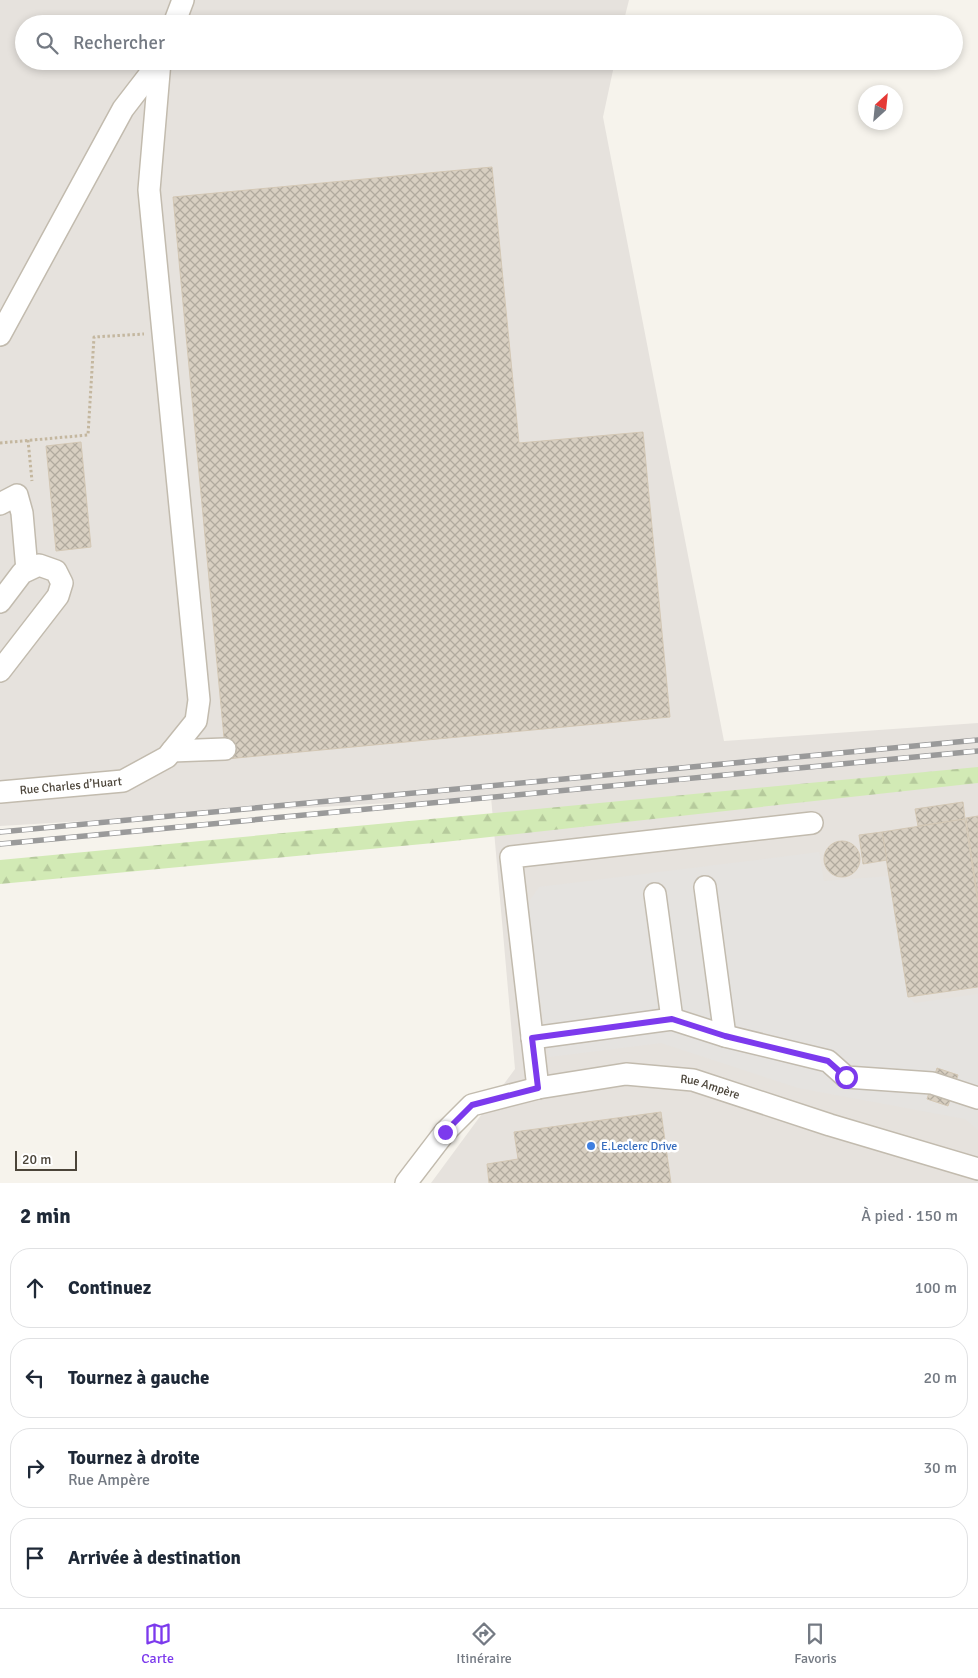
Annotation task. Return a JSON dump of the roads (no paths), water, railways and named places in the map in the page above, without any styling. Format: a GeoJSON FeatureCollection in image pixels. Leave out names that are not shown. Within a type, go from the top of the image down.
{"type":"FeatureCollection","features":[{"type":"Feature","properties":{"kind":"street"},"geometry":{"type":"LineString","coordinates":[[177,15],[183,0]]}},
{"type":"Feature","properties":{"kind":"street"},"geometry":{"type":"LineString","coordinates":[[0,335],[123,110],[153,70]]}},
{"type":"Feature","properties":{"kind":"street"},"geometry":{"type":"LineString","coordinates":[[159,70],[149,190],[199,700],[196,721],[169,754]]}},
{"type":"Feature","properties":{"kind":"street"},"geometry":{"type":"LineString","coordinates":[[0,504],[16,495],[22,513],[27,570]]}},
{"type":"Feature","properties":{"kind":"street"},"geometry":{"type":"LineString","coordinates":[[0,601],[22,573],[39,565],[56,571],[62,583],[58,596],[0,671]]}},
{"type":"Feature","properties":{"kind":"street"},"geometry":{"type":"LineString","coordinates":[[169,754],[226,749]]}},
{"type":"Feature","properties":{"kind":"street","name":"Rue Charles d’Huart"},"geometry":{"type":"LineString","coordinates":[[0,792],[123,781],[169,754]]}},
{"type":"Feature","properties":{"kind":"street"},"geometry":{"type":"LineString","coordinates":[[538,1088],[511,858],[812,823]]}},
{"type":"Feature","properties":{"kind":"street"},"geometry":{"type":"LineString","coordinates":[[705,887],[725,1036]]}},
{"type":"Feature","properties":{"kind":"street"},"geometry":{"type":"LineString","coordinates":[[655,894],[672,1019]]}},
{"type":"Feature","properties":{"kind":"street"},"geometry":{"type":"LineString","coordinates":[[532,1038],[672,1019],[725,1036],[828,1061],[846,1077],[932,1083],[978,1098]]}},
{"type":"Feature","properties":{"kind":"street","name":"Rue Ampère"},"geometry":{"type":"LineString","coordinates":[[406,1183],[445,1132],[472,1105],[538,1088],[626,1074],[693,1080],[830,1125],[978,1169]]}},
{"type":"Feature","properties":{"kind":"street","name":"Rue Ampère"},"geometry":{"type":"LineString","coordinates":[[425,1183],[445,1132]]}},
{"type":"Feature","properties":{"kind":"railway"},"geometry":{"type":"LineString","coordinates":[[0,832],[978,740]]}},
{"type":"Feature","properties":{"kind":"railway"},"geometry":{"type":"LineString","coordinates":[[0,844],[978,751]]}},
{"type":"Feature","properties":{"kind":"place","name":"E.Leclerc Drive"},"geometry":{"type":"Point","coordinates":[591,1146]}}]}
